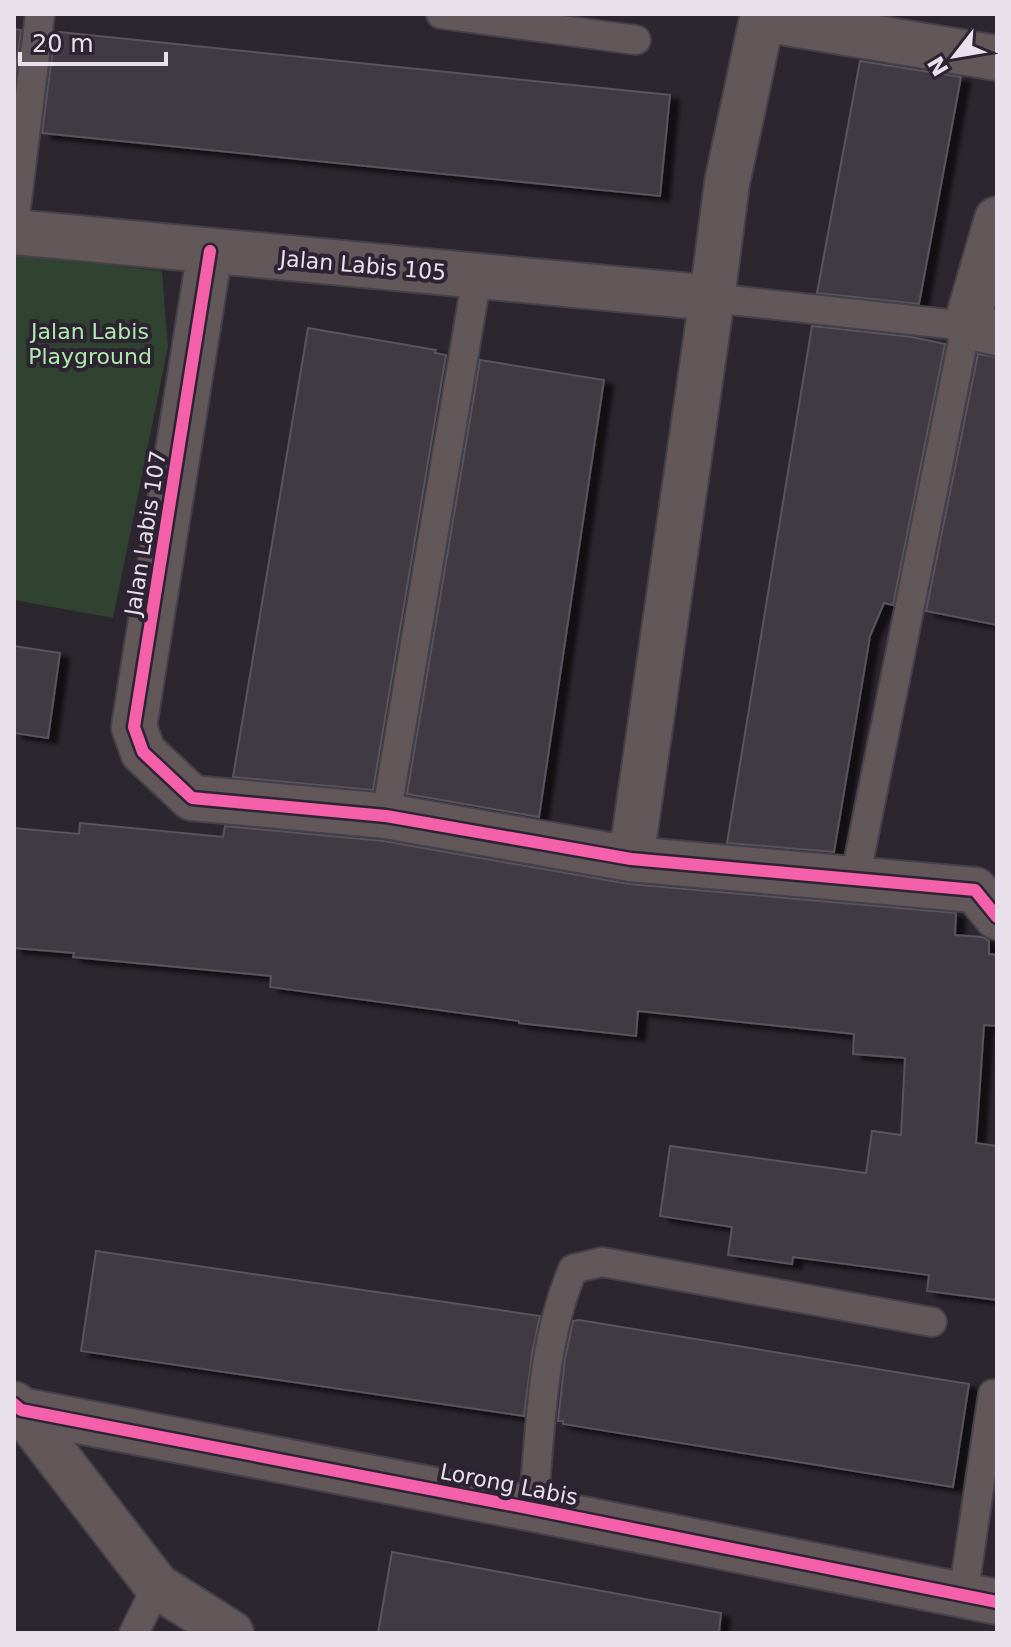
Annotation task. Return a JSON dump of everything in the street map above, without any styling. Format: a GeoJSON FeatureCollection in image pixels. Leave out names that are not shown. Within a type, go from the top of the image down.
{"type":"FeatureCollection","features":[{"type":"Feature","properties":{"kind":"street"},"geometry":{"type":"LineString","coordinates":[[631,859],[727,183],[763,16],[997,58]]}},
{"type":"Feature","properties":{"kind":"street"},"geometry":{"type":"LineString","coordinates":[[981,330],[997,219]]}},
{"type":"Feature","properties":{"kind":"street","name":"Jalan Labis 105"},"geometry":{"type":"LineString","coordinates":[[14,232],[712,298]]}},
{"type":"Feature","properties":{"kind":"street","name":"Jalan Labis 107"},"geometry":{"type":"LineString","coordinates":[[210,251],[134,727],[143,752],[192,798],[386,816]]}},
{"type":"Feature","properties":{"kind":"street"},"geometry":{"type":"LineString","coordinates":[[386,816],[631,859],[975,890],[997,917]]}},
{"type":"Feature","properties":{"kind":"street"},"geometry":{"type":"LineString","coordinates":[[17,1407],[157,1586],[231,1633]]}},
{"type":"Feature","properties":{"kind":"street","name":"Lorong Labis"},"geometry":{"type":"LineString","coordinates":[[17,1407],[533,1509],[986,1608]]}},
{"type":"Feature","properties":{"kind":"lane"},"geometry":{"type":"LineString","coordinates":[[14,224],[40,14]]}},
{"type":"Feature","properties":{"kind":"lane"},"geometry":{"type":"LineString","coordinates":[[441,14],[636,40]]}},
{"type":"Feature","properties":{"kind":"lane"},"geometry":{"type":"LineString","coordinates":[[386,816],[477,276]]}},
{"type":"Feature","properties":{"kind":"lane"},"geometry":{"type":"LineString","coordinates":[[712,298],[981,330],[855,879]]}},
{"type":"Feature","properties":{"kind":"lane"},"geometry":{"type":"LineString","coordinates":[[533,1509],[550,1341],[573,1269],[602,1262],[932,1322]]}},
{"type":"Feature","properties":{"kind":"lane"},"geometry":{"type":"LineString","coordinates":[[986,1608],[993,1394]]}},
{"type":"Feature","properties":{"kind":"lane"},"geometry":{"type":"LineString","coordinates":[[134,1633],[157,1586]]}},
{"type":"Feature","properties":{"kind":"green space","name":"Jalan Labis Playground"},"geometry":{"type":"Polygon","coordinates":[[[14,255],[162,271],[168,347],[113,618],[14,600],[14,255]]]}},
{"type":"Feature","properties":{"kind":"building"},"geometry":{"type":"Polygon","coordinates":[[[14,29],[21,30],[14,86],[14,29]]]}},
{"type":"Feature","properties":{"kind":"building"},"geometry":{"type":"Polygon","coordinates":[[[55,33],[670,95],[660,196],[42,133],[55,33]]]}},
{"type":"Feature","properties":{"kind":"building"},"geometry":{"type":"Polygon","coordinates":[[[860,61],[961,77],[919,304],[817,293],[860,61]]]}},
{"type":"Feature","properties":{"kind":"building"},"geometry":{"type":"Polygon","coordinates":[[[812,326],[912,337],[945,344],[893,605],[884,603],[870,636],[834,852],[727,843],[812,326]]]}},
{"type":"Feature","properties":{"kind":"building"},"geometry":{"type":"Polygon","coordinates":[[[308,328],[436,350],[435,353],[446,355],[373,790],[233,777],[308,328]]]}},
{"type":"Feature","properties":{"kind":"building"},"geometry":{"type":"Polygon","coordinates":[[[978,354],[997,357],[997,625],[926,611],[978,354]]]}},
{"type":"Feature","properties":{"kind":"building"},"geometry":{"type":"Polygon","coordinates":[[[480,360],[604,380],[539,817],[407,794],[480,360]]]}},
{"type":"Feature","properties":{"kind":"building"},"geometry":{"type":"Polygon","coordinates":[[[14,646],[60,653],[48,738],[14,733],[14,646]]]}},
{"type":"Feature","properties":{"kind":"building"},"geometry":{"type":"Polygon","coordinates":[[[80,823],[223,837],[225,826],[383,841],[629,884],[956,913],[955,935],[983,937],[989,941],[989,954],[997,955],[997,1026],[984,1025],[976,1143],[997,1146],[997,1300],[927,1291],[929,1275],[793,1257],[792,1264],[728,1255],[732,1227],[660,1216],[670,1146],[866,1173],[872,1131],[901,1135],[905,1058],[853,1054],[854,1034],[638,1011],[636,1036],[519,1023],[270,987],[271,976],[73,957],[74,953],[14,948],[14,828],[79,834],[80,823]]]}},
{"type":"Feature","properties":{"kind":"building"},"geometry":{"type":"Polygon","coordinates":[[[96,1251],[540,1316],[524,1416],[81,1351],[96,1251]]]}},
{"type":"Feature","properties":{"kind":"building"},"geometry":{"type":"Polygon","coordinates":[[[573,1321],[969,1384],[953,1487],[563,1424],[563,1421],[558,1421],[565,1359],[573,1321]]]}},
{"type":"Feature","properties":{"kind":"building"},"geometry":{"type":"Polygon","coordinates":[[[392,1552],[721,1613],[719,1633],[378,1633],[392,1552]]]}},
{"type":"Feature","properties":{"kind":"cycle path"},"geometry":{"type":"LineString","coordinates":[[210,251],[134,727],[143,752],[192,798],[386,816],[631,859],[975,890],[997,917]]}},
{"type":"Feature","properties":{"kind":"cycle path"},"geometry":{"type":"LineString","coordinates":[[14,1404],[21,1410],[997,1602]]}}]}
